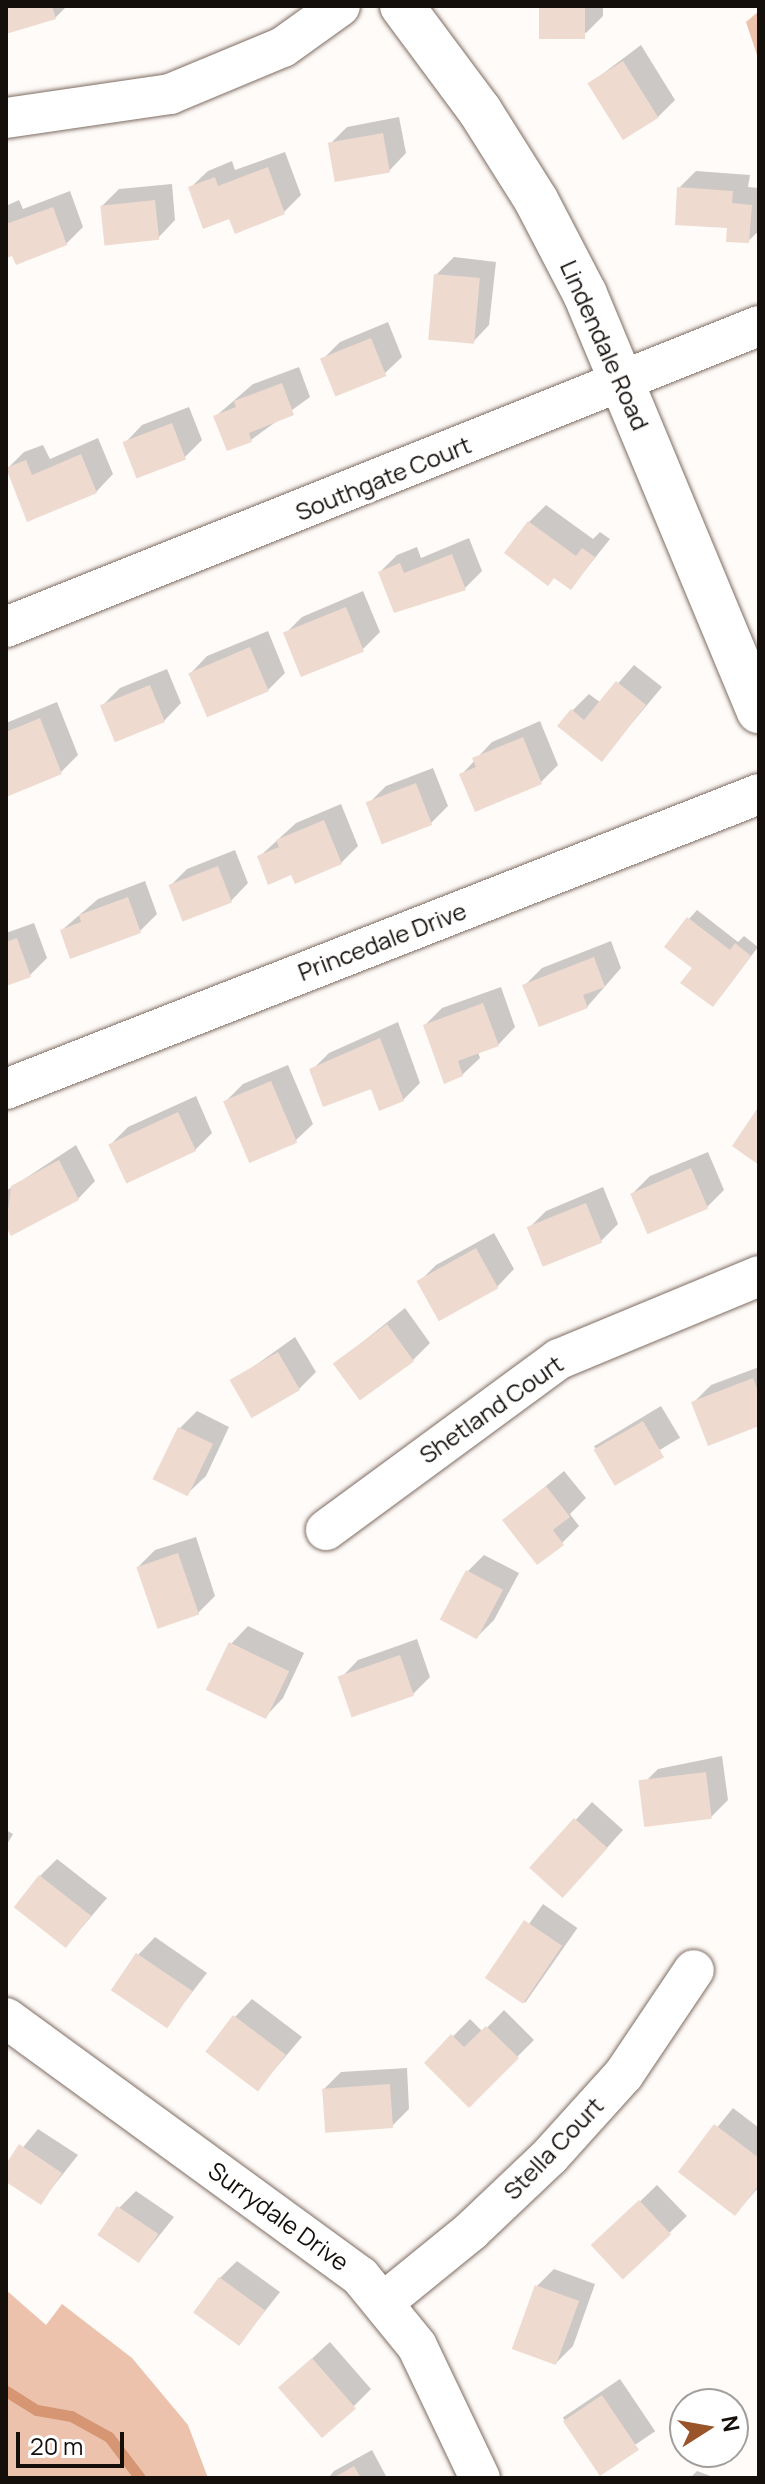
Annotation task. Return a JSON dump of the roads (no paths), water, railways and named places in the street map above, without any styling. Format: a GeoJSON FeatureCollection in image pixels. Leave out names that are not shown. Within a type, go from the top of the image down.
{"type":"FeatureCollection","features":[{"type":"Feature","properties":{"kind":"street"},"geometry":{"type":"LineString","coordinates":[[6,118],[170,94],[283,47],[340,6]]}},
{"type":"Feature","properties":{"kind":"street","name":"Lindendale Road"},"geometry":{"type":"LineString","coordinates":[[402,6],[480,111],[536,200],[622,381],[759,711]]}},
{"type":"Feature","properties":{"kind":"street","name":"Southgate Court"},"geometry":{"type":"LineString","coordinates":[[6,627],[759,326]]}},
{"type":"Feature","properties":{"kind":"street","name":"Princedale Drive"},"geometry":{"type":"LineString","coordinates":[[6,1089],[759,794]]}},
{"type":"Feature","properties":{"kind":"street","name":"Shetland Court"},"geometry":{"type":"LineString","coordinates":[[326,1530],[559,1359],[759,1276]]}},
{"type":"Feature","properties":{"kind":"street","name":"Stella Court"},"geometry":{"type":"LineString","coordinates":[[385,2301],[471,2231],[550,2156],[624,2074],[694,1970]]}},
{"type":"Feature","properties":{"kind":"street","name":"Surrydale Drive"},"geometry":{"type":"LineString","coordinates":[[6,2018],[333,2254],[385,2301],[417,2346],[480,2478]]}},
{"type":"Feature","properties":{"kind":"waterway"},"geometry":{"type":"LineString","coordinates":[[6,2391],[37,2410],[71,2416],[109,2437],[140,2478]]}}]}
